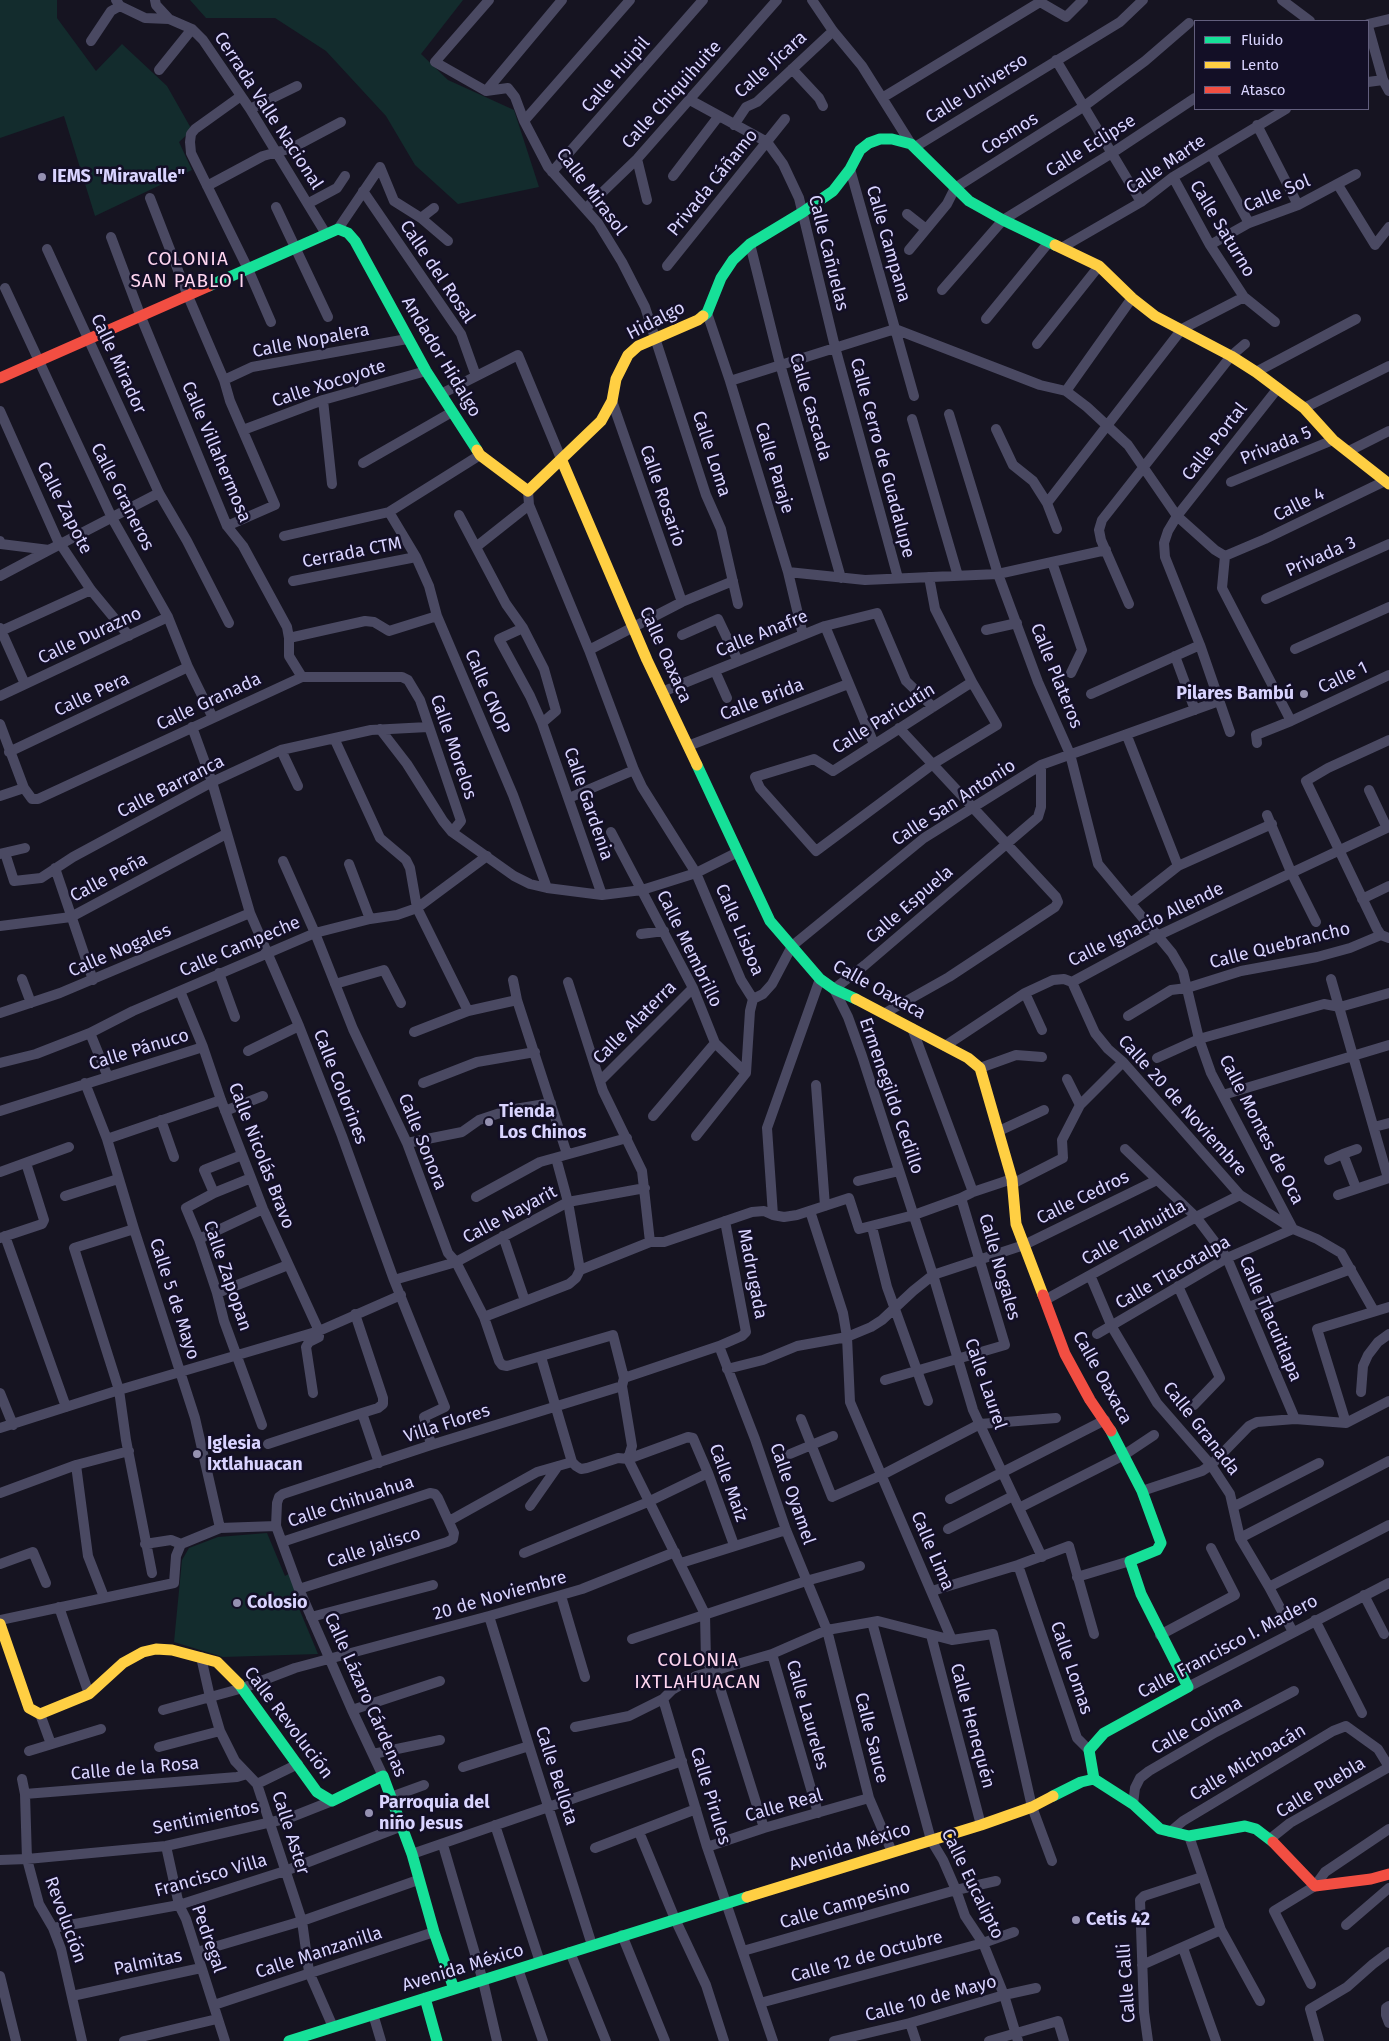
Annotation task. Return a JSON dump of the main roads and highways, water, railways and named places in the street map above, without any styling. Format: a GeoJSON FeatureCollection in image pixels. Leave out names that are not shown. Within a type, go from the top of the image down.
{"type":"FeatureCollection","features":[{"type":"Feature","properties":{"kind":"place","name":"IEMS \"Miravalle\""},"geometry":{"type":"Point","coordinates":[42,177]}},
{"type":"Feature","properties":{"kind":"place","name":"Pilares Bambú"},"geometry":{"type":"Point","coordinates":[1304,694]}},
{"type":"Feature","properties":{"kind":"place","name":"Tienda Los Chinos"},"geometry":{"type":"Point","coordinates":[489,1122]}},
{"type":"Feature","properties":{"kind":"place","name":"Iglesia Ixtlahuacan"},"geometry":{"type":"Point","coordinates":[197,1454]}},
{"type":"Feature","properties":{"kind":"place","name":"Colosio"},"geometry":{"type":"Point","coordinates":[237,1603]}},
{"type":"Feature","properties":{"kind":"place","name":"Parroquia del niño Jesus"},"geometry":{"type":"Point","coordinates":[369,1813]}},
{"type":"Feature","properties":{"kind":"place","name":"Cetis 42"},"geometry":{"type":"Point","coordinates":[1076,1920]}},
{"type":"Feature","properties":{"kind":"district","name":"COLONIA SAN PABLO I"},"geometry":{"type":"Point","coordinates":[188,271]}},
{"type":"Feature","properties":{"kind":"district","name":"COLONIA IXTLAHUACAN"},"geometry":{"type":"Point","coordinates":[698,1672]}}]}
